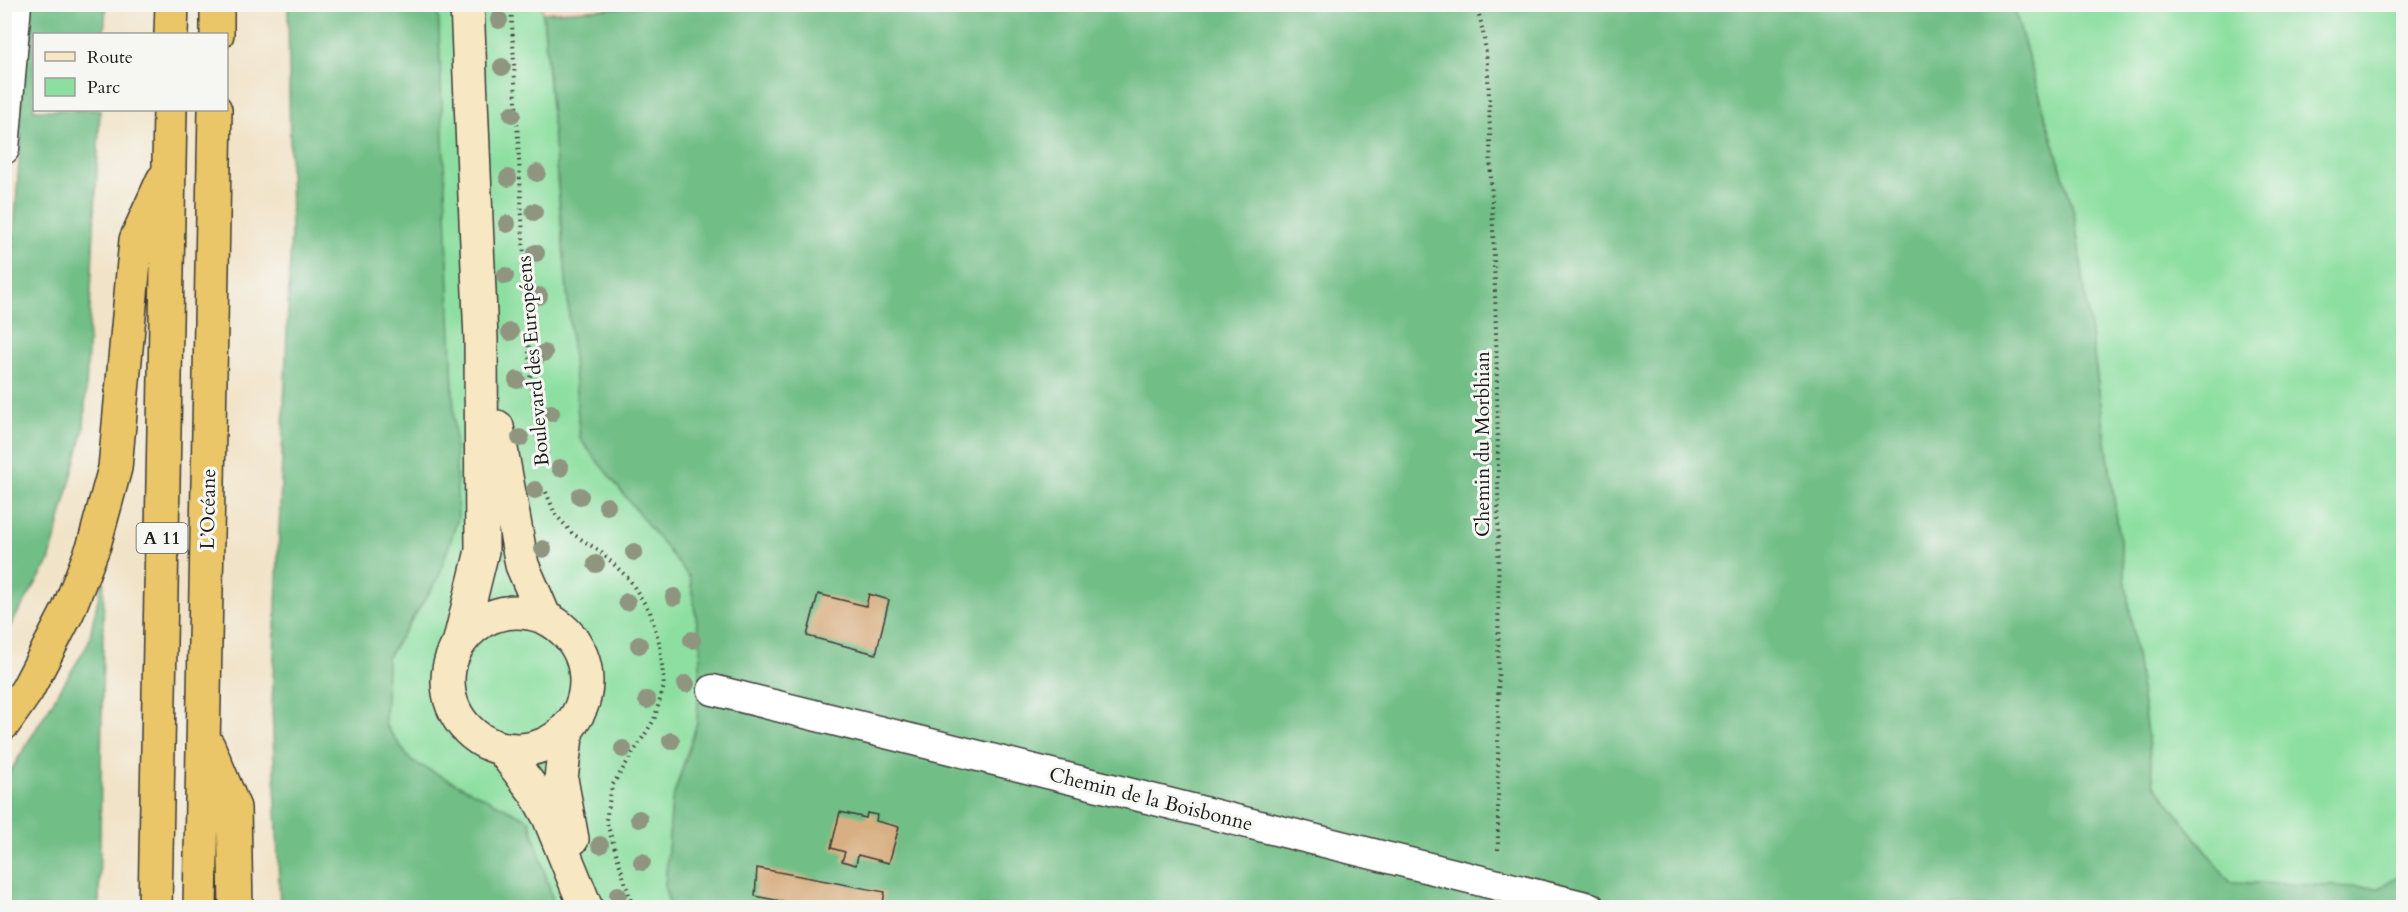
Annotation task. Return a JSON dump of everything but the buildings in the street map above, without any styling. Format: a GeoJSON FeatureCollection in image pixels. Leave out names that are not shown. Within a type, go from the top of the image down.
{"type":"FeatureCollection","features":[{"type":"Feature","properties":{"kind":"highway"},"geometry":{"type":"LineString","coordinates":[[171,33],[172,4]]}},
{"type":"Feature","properties":{"kind":"highway"},"geometry":{"type":"LineString","coordinates":[[216,33],[217,4]]}},
{"type":"Feature","properties":{"kind":"highway","name":"A 11"},"geometry":{"type":"LineString","coordinates":[[155,908],[170,111]]}},
{"type":"Feature","properties":{"kind":"highway","name":"L’Océane"},"geometry":{"type":"LineString","coordinates":[[200,908],[215,111]]}},
{"type":"Feature","properties":{"kind":"highway"},"geometry":{"type":"LineString","coordinates":[[4,723],[27,690],[68,611],[94,545],[115,468],[136,240],[169,168]]}},
{"type":"Feature","properties":{"kind":"highway"},"geometry":{"type":"LineString","coordinates":[[204,735],[234,808],[236,908]]}},
{"type":"Feature","properties":{"kind":"street"},"geometry":{"type":"LineString","coordinates":[[4,149],[16,4]]}},
{"type":"Feature","properties":{"kind":"street","name":"Boulevard des Européens"},"geometry":{"type":"LineString","coordinates":[[460,640],[482,551],[481,340],[467,4]]}},
{"type":"Feature","properties":{"kind":"street","name":"Boulevard des Européens"},"geometry":{"type":"LineString","coordinates":[[481,340],[522,565],[544,616]]}},
{"type":"Feature","properties":{"kind":"street"},"geometry":{"type":"LineString","coordinates":[[522,611],[544,616],[567,632],[581,654],[587,680],[582,706],[567,728],[548,743],[526,750],[502,749],[484,742],[468,730],[456,715],[449,696],[447,677],[451,658],[460,640],[477,624],[498,614],[522,611]]}},
{"type":"Feature","properties":{"kind":"street","name":"Chemin de la Boisbonne"},"geometry":{"type":"LineString","coordinates":[[713,690],[1590,908]]}},
{"type":"Feature","properties":{"kind":"street"},"geometry":{"type":"LineString","coordinates":[[567,728],[561,779],[585,904]]}},
{"type":"Feature","properties":{"kind":"street"},"geometry":{"type":"LineString","coordinates":[[502,749],[535,792],[549,817],[585,904]]}},
{"type":"Feature","properties":{"kind":"path","name":"Boulevard des Européens"},"geometry":{"type":"LineString","coordinates":[[511,4],[530,374],[540,458]]}},
{"type":"Feature","properties":{"kind":"path","name":"Chemin du Morbhian"},"geometry":{"type":"LineString","coordinates":[[1475,4],[1482,20],[1487,89],[1497,360],[1498,885]]}},
{"type":"Feature","properties":{"kind":"path","name":"Boulevard des Européens"},"geometry":{"type":"LineString","coordinates":[[544,488],[555,514],[573,534],[601,552],[629,579],[650,612],[660,645],[664,686],[654,720],[612,786],[606,820],[633,908]]}},
{"type":"Feature","properties":{"kind":"shaded area"},"geometry":{"type":"Polygon","coordinates":[[[542,4],[676,5],[543,13],[542,4]]]}},
{"type":"Feature","properties":{"kind":"green space"},"geometry":{"type":"Polygon","coordinates":[[[676,4],[2013,5],[2074,213],[2154,784],[2230,882],[2380,888],[2403,874],[2403,907],[670,907],[665,888],[672,801],[697,723],[701,648],[690,578],[580,439],[543,13],[676,4]]]}},
{"type":"Feature","properties":{"kind":"green space"},"geometry":{"type":"Polygon","coordinates":[[[5,5],[106,5],[104,33],[33,33],[33,111],[100,111],[84,429],[49,562],[5,634],[4,369],[21,135],[5,134],[5,5]]]}},
{"type":"Feature","properties":{"kind":"green space"},"geometry":{"type":"Polygon","coordinates":[[[288,5],[438,5],[458,518],[438,579],[387,658],[385,725],[411,761],[529,820],[555,907],[280,907],[272,707],[291,232],[288,5]]]}},
{"type":"Feature","properties":{"kind":"green space"},"geometry":{"type":"Polygon","coordinates":[[[438,5],[542,5],[580,439],[690,578],[701,648],[697,723],[672,801],[665,888],[670,907],[555,907],[529,820],[411,761],[385,725],[387,658],[438,579],[444,178],[438,5]]]}},
{"type":"Feature","properties":{"kind":"green space"},"geometry":{"type":"Polygon","coordinates":[[[2013,5],[2403,5],[2404,874],[2380,888],[2230,882],[2154,784],[2074,213],[2013,5]]]}},
{"type":"Feature","properties":{"kind":"green space"},"geometry":{"type":"Polygon","coordinates":[[[104,572],[99,907],[5,907],[5,780],[88,644],[104,572]]]}}]}
